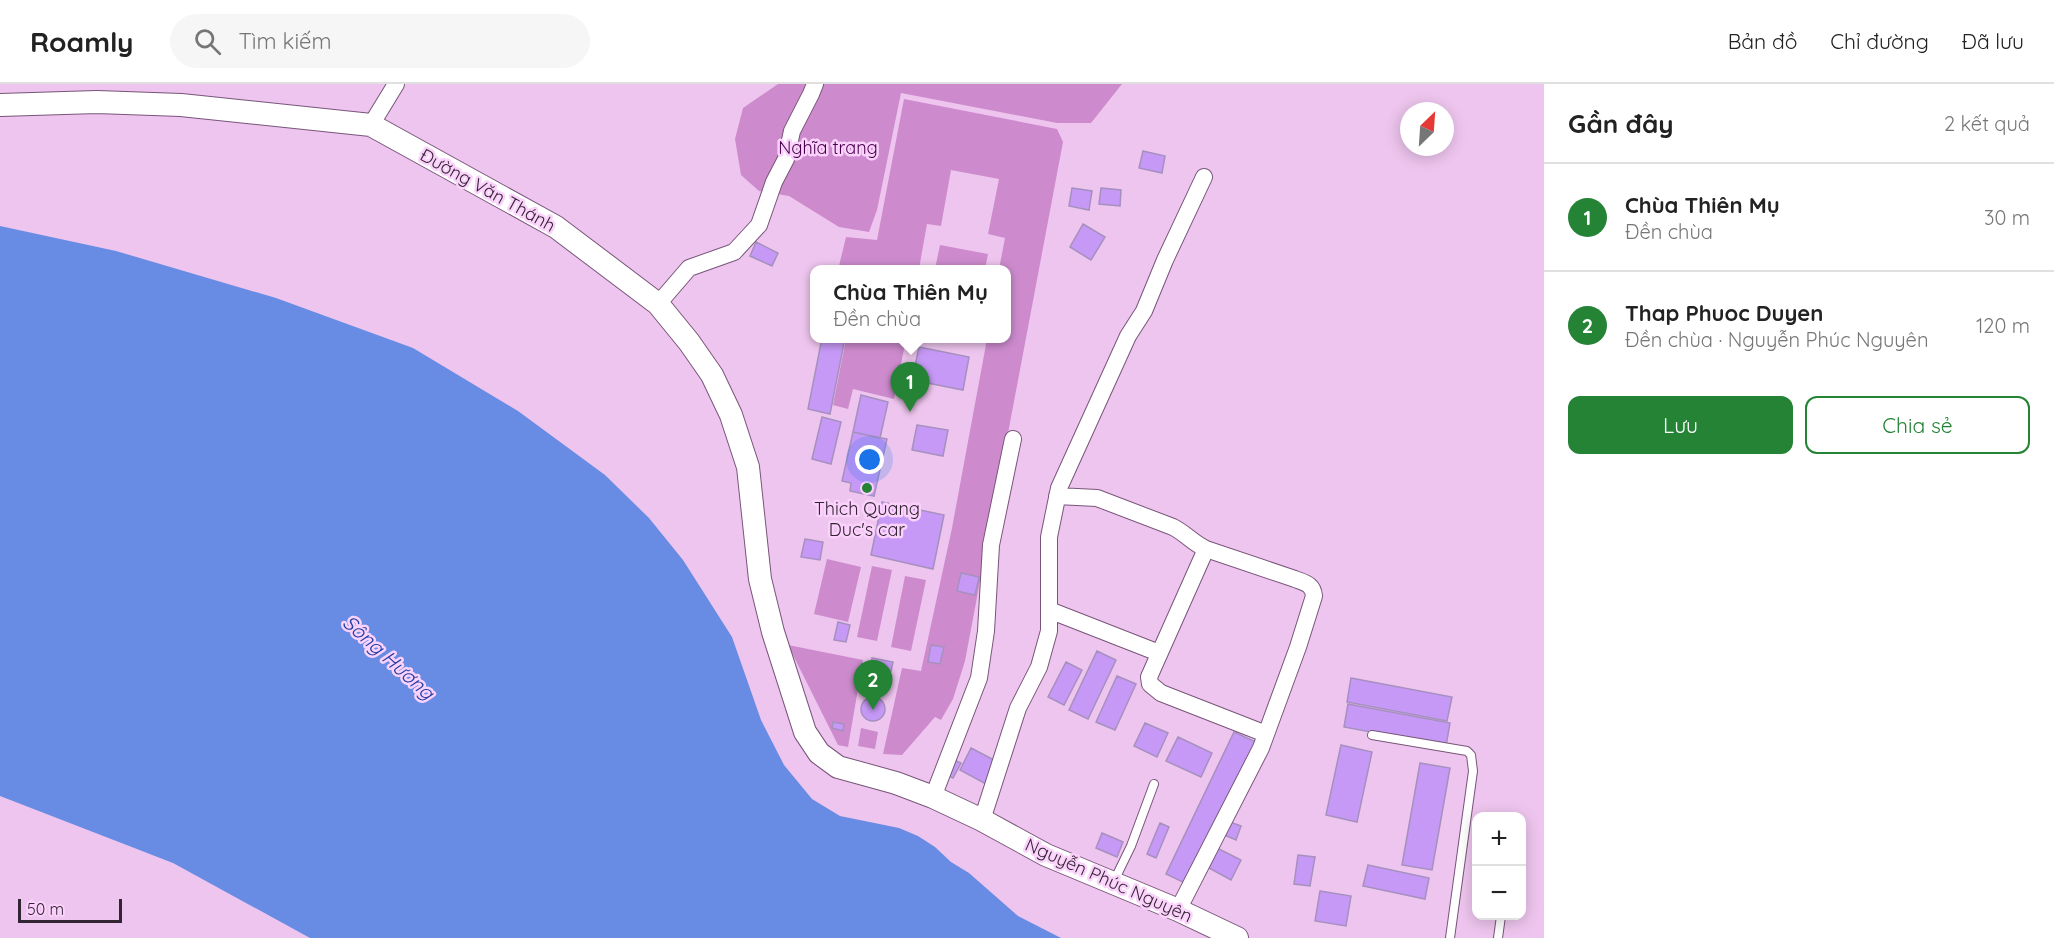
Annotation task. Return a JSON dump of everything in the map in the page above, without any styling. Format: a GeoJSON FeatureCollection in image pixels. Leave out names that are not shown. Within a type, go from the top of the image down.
{"type":"FeatureCollection","features":[{"type":"Feature","properties":{"kind":"main road","name":"Đường Văn Thánh"},"geometry":{"type":"LineString","coordinates":[[0,105],[97,102],[181,105],[371,125],[556,227],[658,304],[712,375],[731,415],[748,467],[760,579],[773,632],[805,732],[819,753],[838,767],[896,783],[933,797]]}},
{"type":"Feature","properties":{"kind":"main road","name":"Nguyễn Phúc Nguyên"},"geometry":{"type":"LineString","coordinates":[[933,797],[982,820],[1046,855],[1178,910],[1237,938]]}},
{"type":"Feature","properties":{"kind":"street"},"geometry":{"type":"LineString","coordinates":[[371,125],[396,84]]}},
{"type":"Feature","properties":{"kind":"street"},"geometry":{"type":"LineString","coordinates":[[658,304],[688,268],[734,252],[759,225],[774,182],[786,159],[792,131],[815,84]]}},
{"type":"Feature","properties":{"kind":"street"},"geometry":{"type":"LineString","coordinates":[[982,820],[1018,708],[1039,667],[1049,632],[1049,537],[1057,496],[1095,406],[1128,336],[1144,311],[1204,177]]}},
{"type":"Feature","properties":{"kind":"street"},"geometry":{"type":"LineString","coordinates":[[933,797],[979,678],[986,631],[991,544],[1013,440]]}},
{"type":"Feature","properties":{"kind":"street"},"geometry":{"type":"LineString","coordinates":[[1057,496],[1097,498],[1184,532],[1197,545],[1206,549],[1309,584],[1313,589],[1314,596],[1298,647],[1266,734],[1178,910]]}},
{"type":"Feature","properties":{"kind":"street"},"geometry":{"type":"LineString","coordinates":[[1206,549],[1149,677],[1150,684],[1161,693],[1266,734]]}},
{"type":"Feature","properties":{"kind":"street"},"geometry":{"type":"LineString","coordinates":[[1049,610],[1159,653]]}},
{"type":"Feature","properties":{"kind":"lane"},"geometry":{"type":"LineString","coordinates":[[1372,735],[1467,751],[1472,755],[1473,771],[1450,938]]}},
{"type":"Feature","properties":{"kind":"lane"},"geometry":{"type":"LineString","coordinates":[[1112,884],[1131,846],[1154,784]]}},
{"type":"Feature","properties":{"kind":"lane"},"geometry":{"type":"LineString","coordinates":[[1498,938],[1500,920]]}},
{"type":"Feature","properties":{"kind":"green space","name":"Nghĩa trang"},"geometry":{"type":"Polygon","coordinates":[[[778,84],[1122,84],[1091,123],[1057,123],[901,93],[877,210],[869,232],[839,227],[789,196],[759,191],[741,175],[735,139],[743,108],[778,84]]]}},
{"type":"Feature","properties":{"kind":"green space"},"geometry":{"type":"Polygon","coordinates":[[[904,99],[1057,129],[1063,142],[965,661],[953,699],[941,720],[935,717],[902,755],[883,754],[902,668],[921,671],[952,528],[986,343],[1011,343],[1011,265],[1000,265],[1005,238],[988,234],[999,179],[951,170],[941,226],[927,224],[920,265],[839,265],[846,237],[877,240],[904,99]]]}},
{"type":"Feature","properties":{"kind":"green space"},"geometry":{"type":"Polygon","coordinates":[[[940,245],[988,254],[986,265],[936,265],[940,245]]]}},
{"type":"Feature","properties":{"kind":"green space"},"geometry":{"type":"Polygon","coordinates":[[[845,343],[905,343],[894,399],[853,389],[848,409],[833,405],[845,343]]]}},
{"type":"Feature","properties":{"kind":"green space"},"geometry":{"type":"Polygon","coordinates":[[[827,559],[861,567],[848,622],[814,614],[827,559]]]}},
{"type":"Feature","properties":{"kind":"green space"},"geometry":{"type":"Polygon","coordinates":[[[872,566],[892,570],[877,641],[857,637],[872,566]]]}},
{"type":"Feature","properties":{"kind":"green space"},"geometry":{"type":"Polygon","coordinates":[[[905,576],[926,580],[911,651],[891,647],[905,576]]]}},
{"type":"Feature","properties":{"kind":"green space"},"geometry":{"type":"Polygon","coordinates":[[[788,645],[863,660],[848,747],[838,745],[788,645]]]}},
{"type":"Feature","properties":{"kind":"green space"},"geometry":{"type":"Polygon","coordinates":[[[861,728],[878,732],[875,749],[858,746],[861,728]]]}},
{"type":"Feature","properties":{"kind":"water","name":"Sông Hương"},"geometry":{"type":"Polygon","coordinates":[[[0,226],[116,251],[276,298],[413,348],[518,411],[605,475],[649,518],[683,560],[732,637],[761,720],[784,765],[812,799],[840,816],[899,828],[918,836],[969,873],[1018,916],[1061,938],[310,938],[173,863],[0,796],[0,226]]]}},
{"type":"Feature","properties":{"kind":"building"},"geometry":{"type":"Polygon","coordinates":[[[1143,151],[1165,156],[1162,173],[1139,168],[1143,151]]]}},
{"type":"Feature","properties":{"kind":"building"},"geometry":{"type":"Polygon","coordinates":[[[1072,188],[1092,191],[1089,210],[1069,206],[1072,188]]]}},
{"type":"Feature","properties":{"kind":"building"},"geometry":{"type":"Polygon","coordinates":[[[1101,188],[1121,190],[1120,206],[1099,204],[1101,188]]]}},
{"type":"Feature","properties":{"kind":"building"},"geometry":{"type":"Polygon","coordinates":[[[1083,224],[1105,237],[1091,260],[1070,247],[1083,224]]]}},
{"type":"Feature","properties":{"kind":"building"},"geometry":{"type":"Polygon","coordinates":[[[756,242],[778,253],[772,266],[750,256],[756,242]]]}},
{"type":"Feature","properties":{"kind":"building"},"geometry":{"type":"Polygon","coordinates":[[[821,343],[844,343],[830,414],[808,409],[821,343]]]}},
{"type":"Feature","properties":{"kind":"building"},"geometry":{"type":"Polygon","coordinates":[[[919,347],[969,357],[963,390],[912,380],[919,347]]]}},
{"type":"Feature","properties":{"kind":"building"},"geometry":{"type":"Polygon","coordinates":[[[861,395],[888,402],[880,438],[853,432],[861,395]]]}},
{"type":"Feature","properties":{"kind":"building"},"geometry":{"type":"Polygon","coordinates":[[[822,417],[841,422],[831,464],[812,459],[822,417]]]}},
{"type":"Feature","properties":{"kind":"building"},"geometry":{"type":"Polygon","coordinates":[[[917,425],[948,430],[943,456],[912,450],[917,425]]]}},
{"type":"Feature","properties":{"kind":"building"},"geometry":{"type":"Polygon","coordinates":[[[853,432],[887,439],[874,496],[850,491],[851,483],[842,481],[853,432]]]}},
{"type":"Feature","properties":{"kind":"building"},"geometry":{"type":"Polygon","coordinates":[[[882,502],[944,515],[933,569],[871,555],[882,502]]]}},
{"type":"Feature","properties":{"kind":"building"},"geometry":{"type":"Polygon","coordinates":[[[805,539],[823,542],[820,560],[801,557],[805,539]]]}},
{"type":"Feature","properties":{"kind":"building"},"geometry":{"type":"Polygon","coordinates":[[[961,573],[979,577],[975,595],[957,591],[961,573]]]}},
{"type":"Feature","properties":{"kind":"building"},"geometry":{"type":"Polygon","coordinates":[[[838,622],[850,625],[846,642],[834,640],[838,622]]]}},
{"type":"Feature","properties":{"kind":"building"},"geometry":{"type":"Polygon","coordinates":[[[931,645],[944,647],[940,664],[928,662],[931,645]]]}},
{"type":"Feature","properties":{"kind":"building"},"geometry":{"type":"Polygon","coordinates":[[[1097,651],[1116,660],[1088,719],[1069,710],[1097,651]]]}},
{"type":"Feature","properties":{"kind":"building"},"geometry":{"type":"Polygon","coordinates":[[[872,658],[893,662],[891,671],[870,667],[872,658]]]}},
{"type":"Feature","properties":{"kind":"building"},"geometry":{"type":"Polygon","coordinates":[[[1066,662],[1082,670],[1064,705],[1048,697],[1066,662]]]}},
{"type":"Feature","properties":{"kind":"building"},"geometry":{"type":"Polygon","coordinates":[[[1117,676],[1136,684],[1115,730],[1096,722],[1117,676]]]}},
{"type":"Feature","properties":{"kind":"building"},"geometry":{"type":"Polygon","coordinates":[[[1351,678],[1452,697],[1447,721],[1347,702],[1351,678]]]}},
{"type":"Feature","properties":{"kind":"building"},"geometry":{"type":"Polygon","coordinates":[[[873,697],[881,701],[885,709],[881,717],[873,721],[865,717],[861,709],[865,701],[873,697]]]}},
{"type":"Feature","properties":{"kind":"building"},"geometry":{"type":"Polygon","coordinates":[[[1348,704],[1450,723],[1446,746],[1344,727],[1348,704]]]}},
{"type":"Feature","properties":{"kind":"building"},"geometry":{"type":"Polygon","coordinates":[[[833,722],[844,724],[843,731],[832,728],[833,722]]]}},
{"type":"Feature","properties":{"kind":"building"},"geometry":{"type":"Polygon","coordinates":[[[1145,723],[1168,733],[1157,757],[1134,746],[1145,723]]]}},
{"type":"Feature","properties":{"kind":"building"},"geometry":{"type":"Polygon","coordinates":[[[1234,732],[1256,742],[1187,884],[1166,874],[1234,732]]]}},
{"type":"Feature","properties":{"kind":"building"},"geometry":{"type":"Polygon","coordinates":[[[1178,737],[1212,753],[1201,777],[1166,761],[1178,737]]]}},
{"type":"Feature","properties":{"kind":"building"},"geometry":{"type":"Polygon","coordinates":[[[1341,745],[1372,752],[1357,822],[1326,815],[1341,745]]]}},
{"type":"Feature","properties":{"kind":"building"},"geometry":{"type":"Polygon","coordinates":[[[971,748],[998,762],[986,784],[960,770],[971,748]]]}},
{"type":"Feature","properties":{"kind":"building"},"geometry":{"type":"Polygon","coordinates":[[[950,758],[961,763],[953,778],[943,773],[950,758]]]}},
{"type":"Feature","properties":{"kind":"building"},"geometry":{"type":"Polygon","coordinates":[[[1420,763],[1450,768],[1432,870],[1402,865],[1420,763]]]}},
{"type":"Feature","properties":{"kind":"building"},"geometry":{"type":"Polygon","coordinates":[[[1227,821],[1241,826],[1236,840],[1222,834],[1227,821]]]}},
{"type":"Feature","properties":{"kind":"building"},"geometry":{"type":"Polygon","coordinates":[[[1160,823],[1169,827],[1156,858],[1147,854],[1160,823]]]}},
{"type":"Feature","properties":{"kind":"building"},"geometry":{"type":"Polygon","coordinates":[[[1102,833],[1123,842],[1117,857],[1096,848],[1102,833]]]}},
{"type":"Feature","properties":{"kind":"building"},"geometry":{"type":"Polygon","coordinates":[[[1217,848],[1241,860],[1231,880],[1207,867],[1217,848]]]}},
{"type":"Feature","properties":{"kind":"building"},"geometry":{"type":"Polygon","coordinates":[[[1298,855],[1315,857],[1310,886],[1294,884],[1298,855]]]}},
{"type":"Feature","properties":{"kind":"building"},"geometry":{"type":"Polygon","coordinates":[[[1368,865],[1429,878],[1425,899],[1363,886],[1368,865]]]}},
{"type":"Feature","properties":{"kind":"building"},"geometry":{"type":"Polygon","coordinates":[[[1320,891],[1351,896],[1346,926],[1315,921],[1320,891]]]}},
{"type":"Feature","properties":{"kind":"place","name":"Chùa Thiên Mụ"},"geometry":{"type":"Point","coordinates":[910,412]}},
{"type":"Feature","properties":{"kind":"place","name":"Thich Quang Duc's car"},"geometry":{"type":"Point","coordinates":[867,488]}},
{"type":"Feature","properties":{"kind":"place","name":"Thap Phuoc Duyen"},"geometry":{"type":"Point","coordinates":[873,710]}}]}
